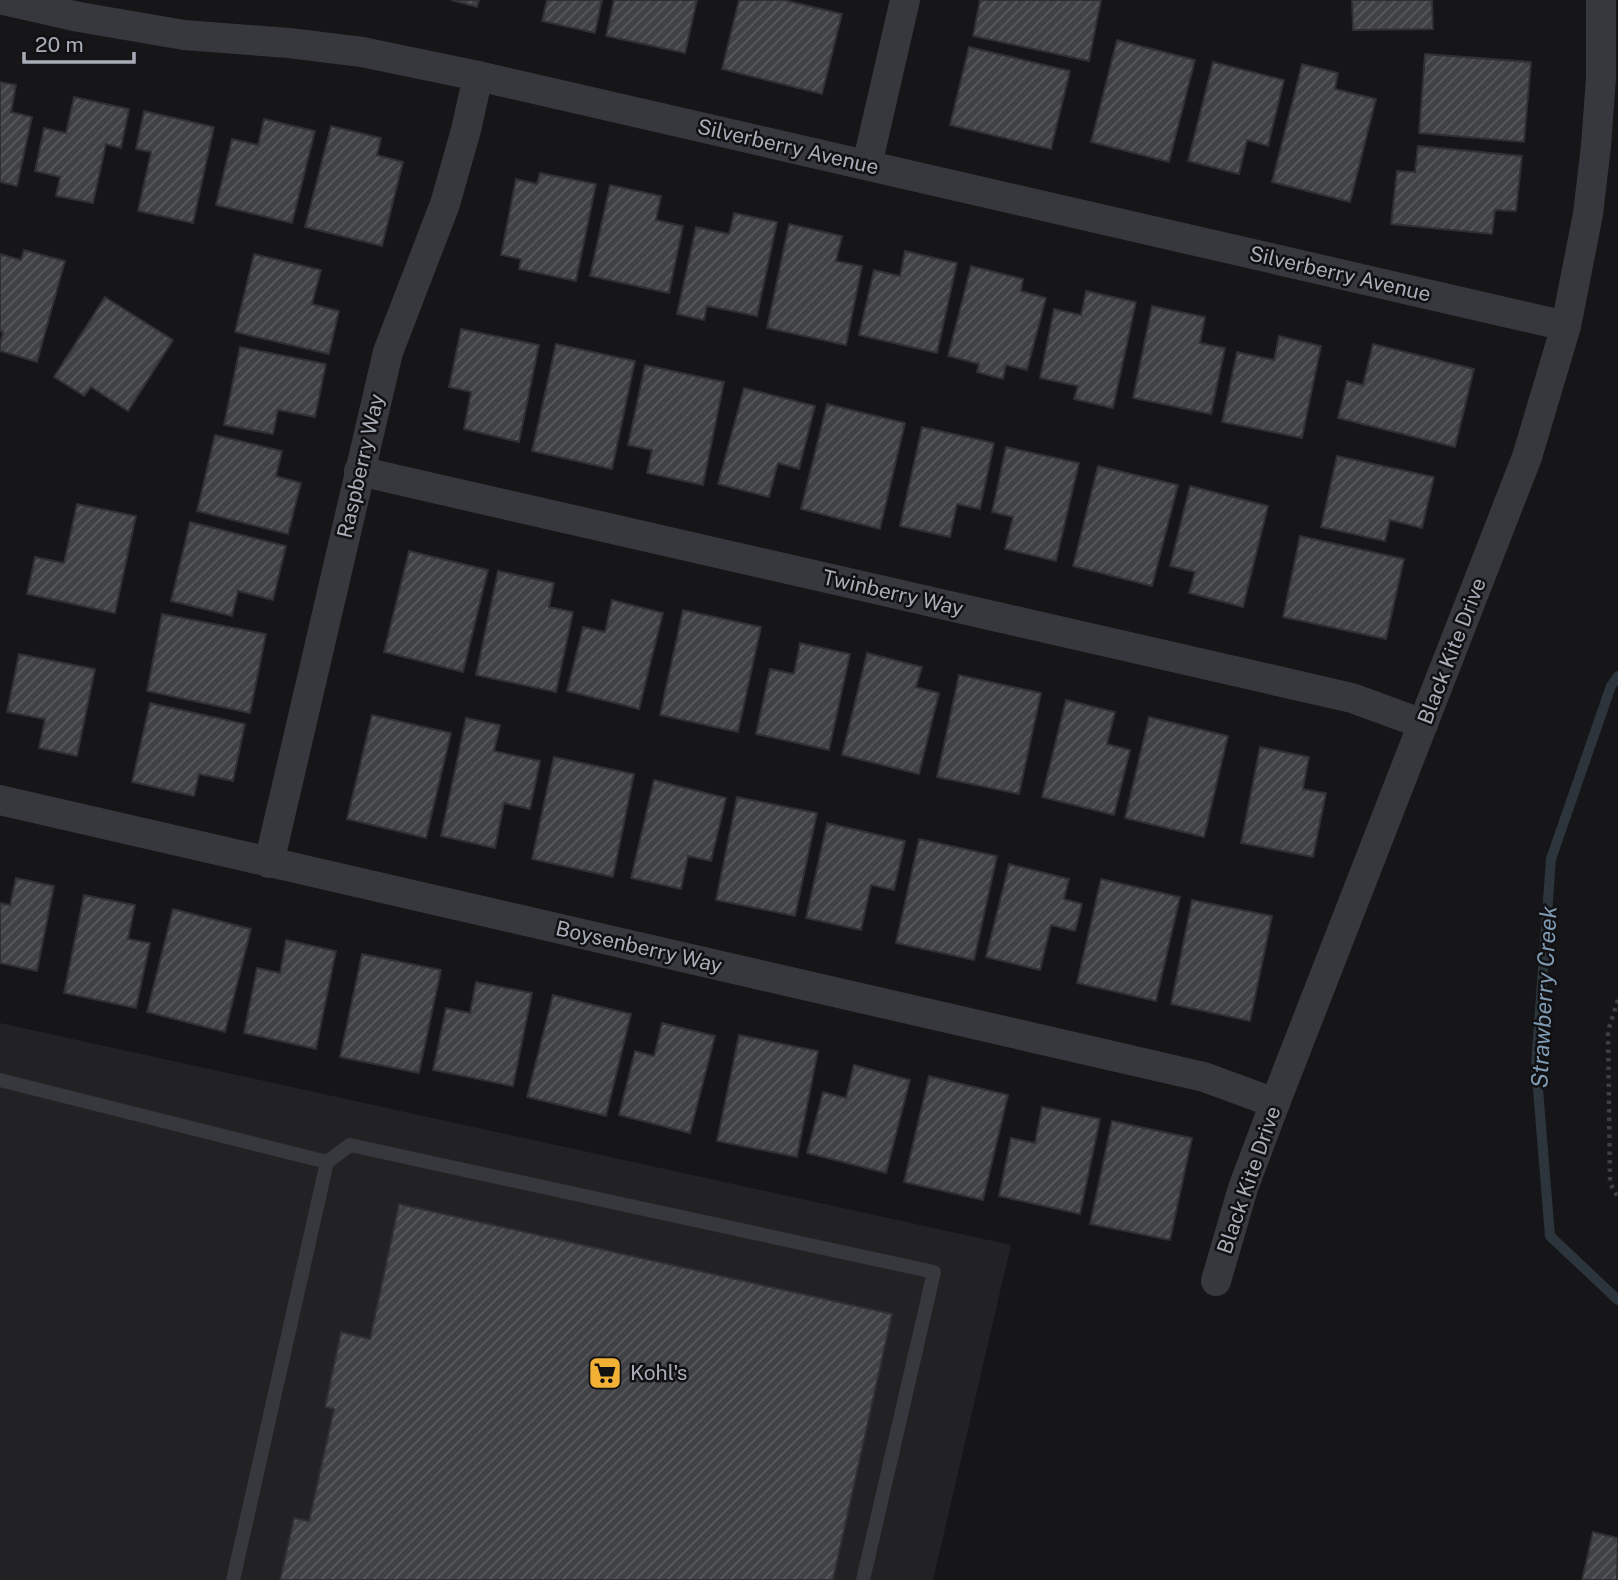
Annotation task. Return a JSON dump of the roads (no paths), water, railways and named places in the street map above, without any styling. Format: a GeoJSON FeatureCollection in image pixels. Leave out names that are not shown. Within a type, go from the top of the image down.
{"type":"FeatureCollection","features":[{"type":"Feature","properties":{"kind":"street","name":"Silverberry Avenue"},"geometry":{"type":"LineString","coordinates":[[4,0],[81,8],[184,35],[362,52],[478,76],[1566,326]]}},
{"type":"Feature","properties":{"kind":"street"},"geometry":{"type":"LineString","coordinates":[[867,165],[905,0]]}},
{"type":"Feature","properties":{"kind":"street","name":"Black Kite Drive"},"geometry":{"type":"LineString","coordinates":[[1216,1281],[1243,1188],[1275,1103],[1527,457],[1566,326],[1588,214],[1601,78],[1601,0]]}},
{"type":"Feature","properties":{"kind":"street","name":"Raspberry Way"},"geometry":{"type":"LineString","coordinates":[[270,863],[388,352],[445,204],[478,76]]}},
{"type":"Feature","properties":{"kind":"street","name":"Twinberry Way"},"geometry":{"type":"LineString","coordinates":[[359,471],[1352,698],[1423,724]]}},
{"type":"Feature","properties":{"kind":"street","name":"Boysenberry Way"},"geometry":{"type":"LineString","coordinates":[[0,800],[1204,1077],[1275,1103]]}},
{"type":"Feature","properties":{"kind":"lane"},"geometry":{"type":"LineString","coordinates":[[0,1080],[327,1162]]}},
{"type":"Feature","properties":{"kind":"lane"},"geometry":{"type":"LineString","coordinates":[[233,1580],[327,1162],[350,1145],[934,1272],[863,1580]]}},
{"type":"Feature","properties":{"kind":"waterway","name":"Strawberry Creek"},"geometry":{"type":"LineString","coordinates":[[1618,676],[1611,686],[1551,859],[1536,1065],[1550,1236],[1618,1300]]}},
{"type":"Feature","properties":{"kind":"place","name":"Kohl's"},"geometry":{"type":"Point","coordinates":[605,1373]}}]}
